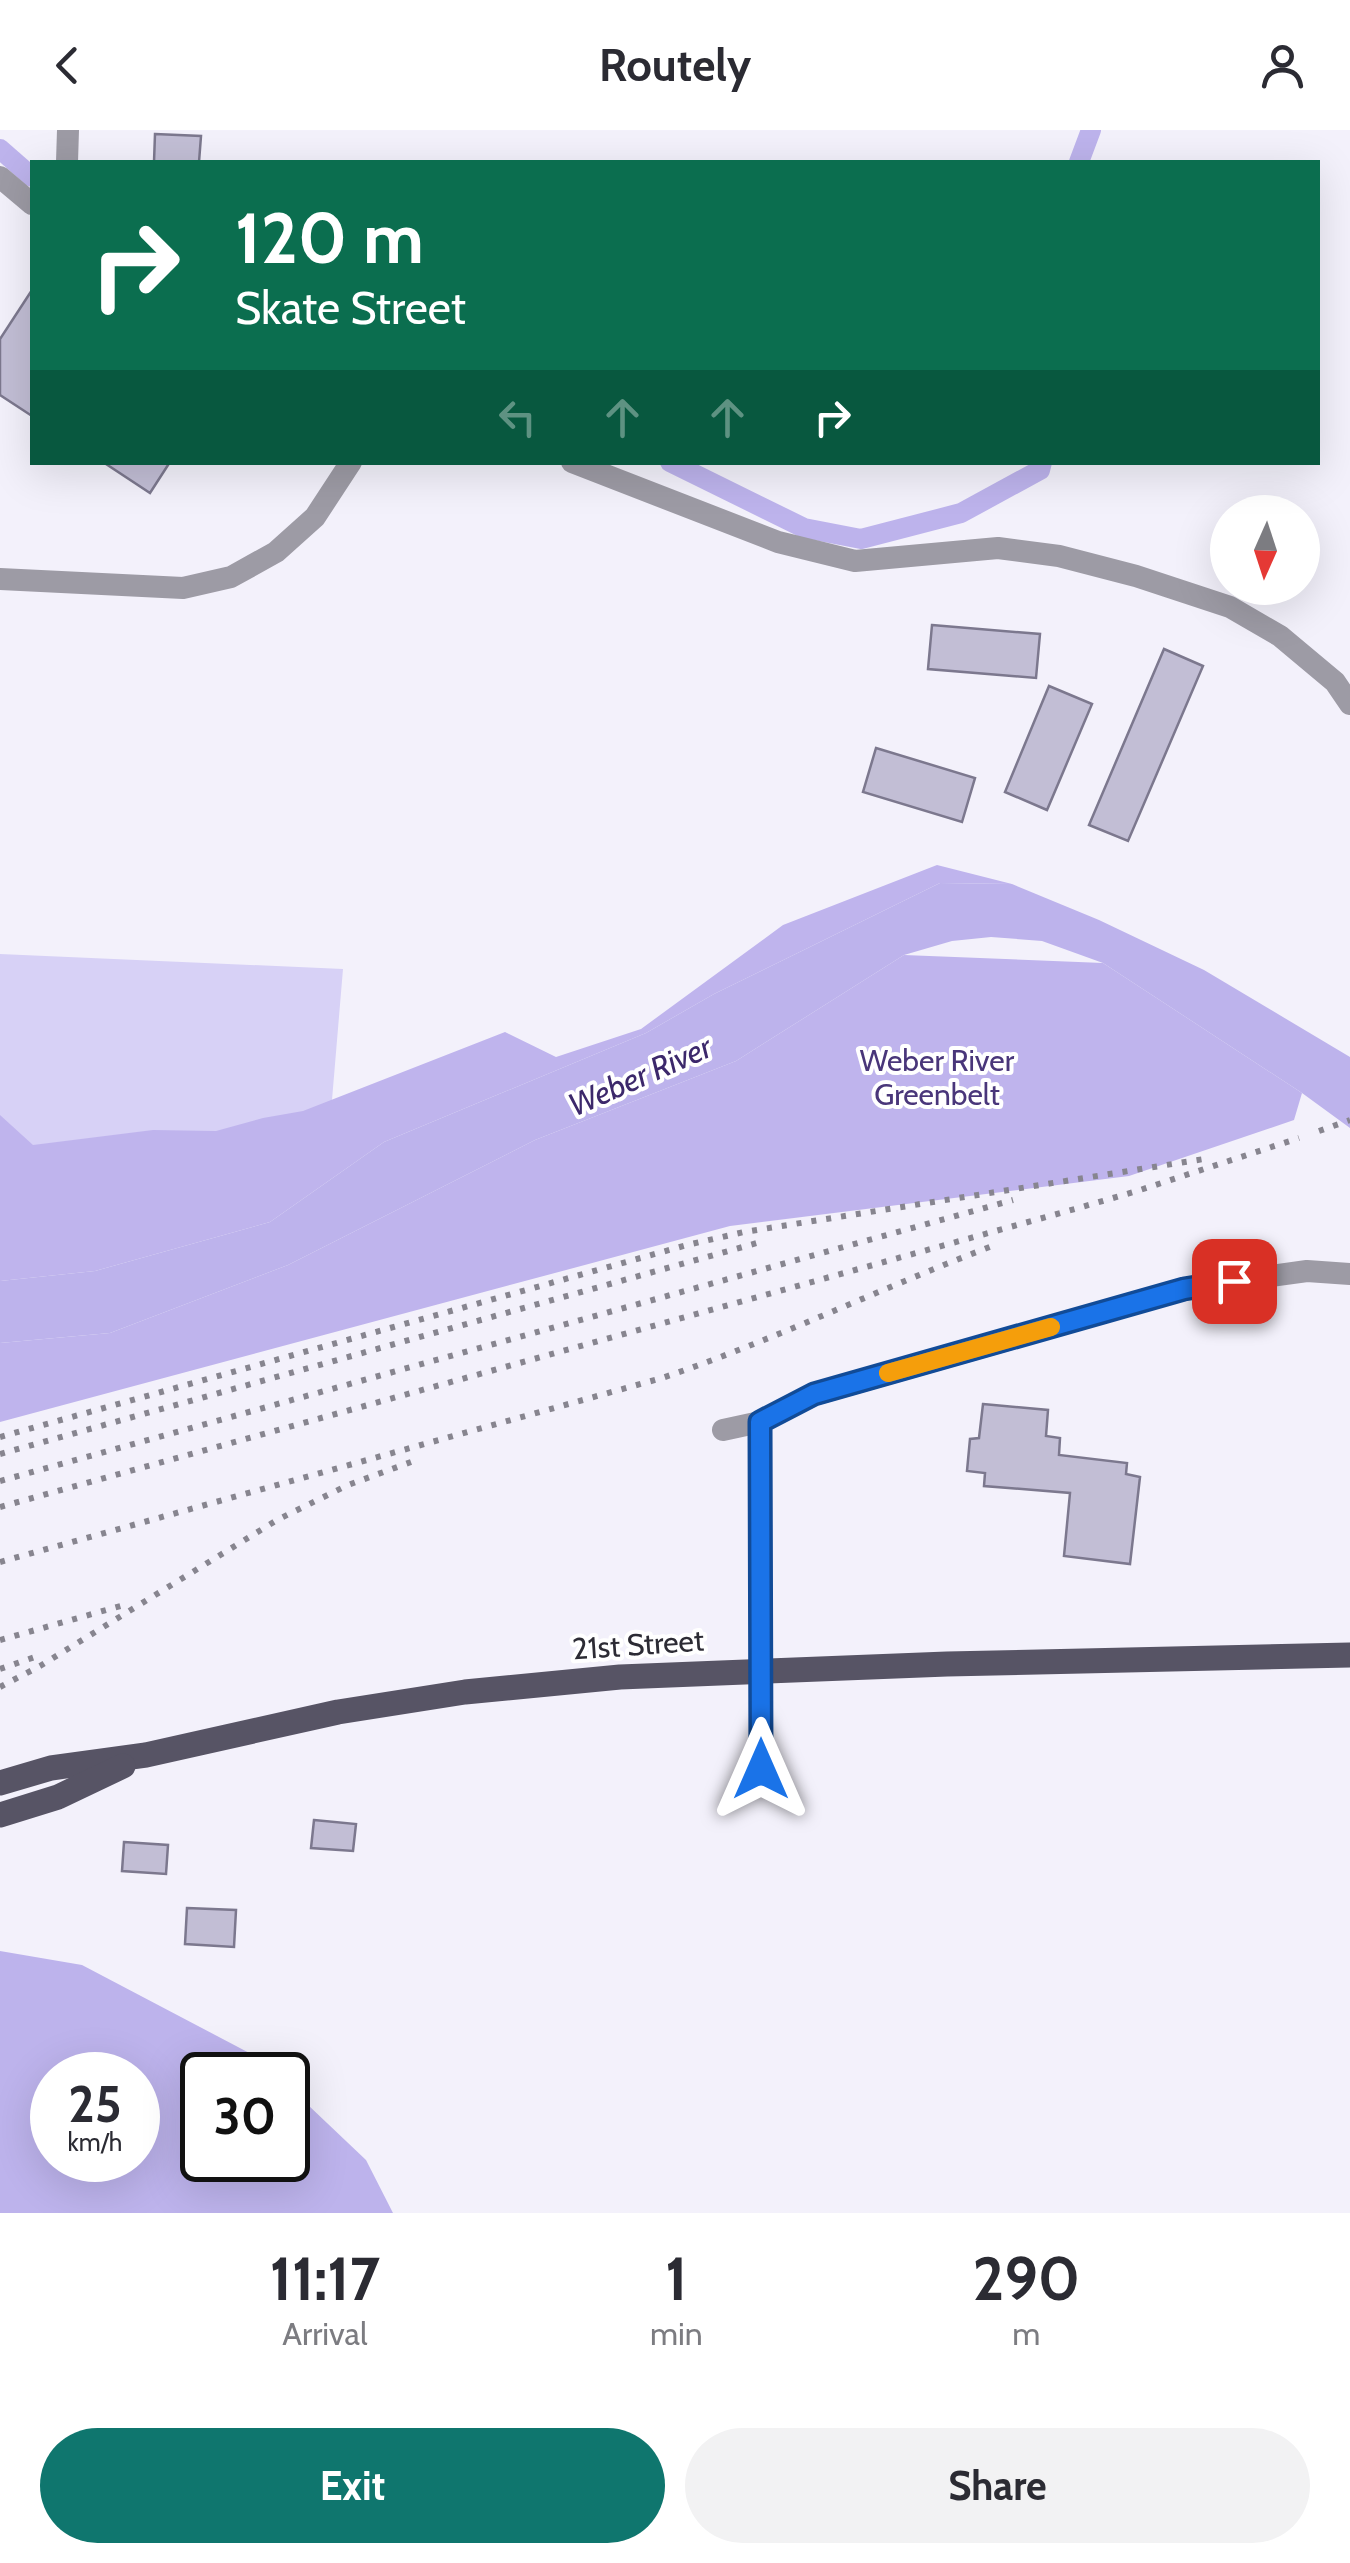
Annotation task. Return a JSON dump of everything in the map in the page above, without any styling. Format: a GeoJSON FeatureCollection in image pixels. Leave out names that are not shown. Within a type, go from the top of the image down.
{"type":"FeatureCollection","features":[{"type":"Feature","properties":{"kind":"main road","name":"21st Street"},"geometry":{"type":"LineString","coordinates":[[0,1783],[51,1768],[146,1755],[338,1712],[465,1692],[620,1677],[1350,1655]]}},
{"type":"Feature","properties":{"kind":"main road"},"geometry":{"type":"LineString","coordinates":[[0,1815],[58,1797],[146,1755]]}},
{"type":"Feature","properties":{"kind":"street"},"geometry":{"type":"LineString","coordinates":[[66,160],[68,130]]}},
{"type":"Feature","properties":{"kind":"street"},"geometry":{"type":"LineString","coordinates":[[0,177],[30,202]]}},
{"type":"Feature","properties":{"kind":"street"},"geometry":{"type":"LineString","coordinates":[[0,579],[183,588],[232,577],[276,552],[314,517],[349,465]]}},
{"type":"Feature","properties":{"kind":"street"},"geometry":{"type":"LineString","coordinates":[[580,465],[778,542],[855,561],[998,548],[1059,556],[1136,576],[1230,607],[1280,636],[1335,682],[1350,704]]}},
{"type":"Feature","properties":{"kind":"street"},"geometry":{"type":"LineString","coordinates":[[723,1430],[760,1422],[814,1394],[1197,1286],[1307,1271],[1350,1274]]}},
{"type":"Feature","properties":{"kind":"street"},"geometry":{"type":"LineString","coordinates":[[760,1422],[761,1769]]}},
{"type":"Feature","properties":{"kind":"shaded area"},"geometry":{"type":"Polygon","coordinates":[[[0,954],[343,969],[332,1100],[354,1163],[0,1281],[0,954]]]}},
{"type":"Feature","properties":{"kind":"green space"},"geometry":{"type":"Polygon","coordinates":[[[937,865],[1012,884],[940,883],[714,994],[646,1033],[384,1142],[270,1222],[95,1271],[0,1281],[0,1115],[33,1145],[153,1130],[216,1131],[303,1111],[505,1032],[556,1057],[641,1029],[783,925],[937,865]]]}},
{"type":"Feature","properties":{"kind":"green space","name":"Weber River Greenbelt"},"geometry":{"type":"Polygon","coordinates":[[[904,955],[1103,963],[1302,1093],[1294,1120],[1129,1176],[730,1226],[0,1422],[0,1343],[110,1333],[288,1265],[535,1140],[736,1061],[904,955]]]}},
{"type":"Feature","properties":{"kind":"water","name":"Weber River"},"geometry":{"type":"Polygon","coordinates":[[[940,883],[1012,884],[1099,920],[1204,970],[1350,1057],[1350,1128],[1103,963],[1042,941],[991,937],[952,941],[904,955],[736,1061],[535,1140],[288,1265],[110,1333],[0,1343],[0,1281],[95,1271],[270,1222],[384,1142],[646,1033],[714,994],[940,883]]]}},
{"type":"Feature","properties":{"kind":"water"},"geometry":{"type":"Polygon","coordinates":[[[0,1951],[82,1965],[247,2052],[180,2052],[180,2182],[310,2182],[310,2107],[366,2160],[393,2213],[0,2213],[0,1951]]]}},
{"type":"Feature","properties":{"kind":"building"},"geometry":{"type":"Polygon","coordinates":[[[155,134],[201,136],[199,160],[154,160],[155,134]]]}},
{"type":"Feature","properties":{"kind":"building"},"geometry":{"type":"Polygon","coordinates":[[[30,293],[30,415],[0,395],[0,339],[30,293]]]}},
{"type":"Feature","properties":{"kind":"building"},"geometry":{"type":"Polygon","coordinates":[[[108,465],[168,465],[150,493],[108,465]]]}},
{"type":"Feature","properties":{"kind":"building"},"geometry":{"type":"Polygon","coordinates":[[[932,625],[1040,634],[1036,678],[928,669],[932,625]]]}},
{"type":"Feature","properties":{"kind":"building"},"geometry":{"type":"Polygon","coordinates":[[[1164,649],[1203,666],[1128,841],[1089,825],[1164,649]]]}},
{"type":"Feature","properties":{"kind":"building"},"geometry":{"type":"Polygon","coordinates":[[[1049,686],[1092,704],[1047,810],[1005,792],[1049,686]]]}},
{"type":"Feature","properties":{"kind":"building"},"geometry":{"type":"Polygon","coordinates":[[[876,748],[975,778],[962,822],[863,792],[876,748]]]}},
{"type":"Feature","properties":{"kind":"building"},"geometry":{"type":"Polygon","coordinates":[[[983,1404],[1048,1410],[1046,1436],[1060,1438],[1059,1455],[1127,1463],[1126,1474],[1140,1477],[1130,1564],[1064,1556],[1070,1493],[984,1486],[985,1473],[967,1471],[970,1439],[979,1438],[983,1404]]]}},
{"type":"Feature","properties":{"kind":"building"},"geometry":{"type":"Polygon","coordinates":[[[314,1820],[356,1824],[353,1851],[311,1848],[314,1820]]]}},
{"type":"Feature","properties":{"kind":"building"},"geometry":{"type":"Polygon","coordinates":[[[124,1842],[168,1845],[166,1874],[122,1871],[124,1842]]]}},
{"type":"Feature","properties":{"kind":"building"},"geometry":{"type":"Polygon","coordinates":[[[187,1908],[236,1910],[234,1947],[185,1944],[187,1908]]]}},
{"type":"Feature","properties":{"kind":"waterway"},"geometry":{"type":"LineString","coordinates":[[1080,160],[1091,130]]}},
{"type":"Feature","properties":{"kind":"waterway"},"geometry":{"type":"LineString","coordinates":[[0,149],[30,175]]}},
{"type":"Feature","properties":{"kind":"waterway"},"geometry":{"type":"LineString","coordinates":[[676,465],[804,528],[861,539],[961,513],[1040,470],[1041,465]]}},
{"type":"Feature","properties":{"kind":"railway"},"geometry":{"type":"LineString","coordinates":[[1319,1131],[1350,1120]]}},
{"type":"Feature","properties":{"kind":"railway"},"geometry":{"type":"LineString","coordinates":[[0,1507],[1075,1209],[1299,1138]]}},
{"type":"Feature","properties":{"kind":"railway"},"geometry":{"type":"LineString","coordinates":[[0,1437],[687,1245],[744,1232],[1204,1159]]}},
{"type":"Feature","properties":{"kind":"railway"},"geometry":{"type":"LineString","coordinates":[[0,1481],[1013,1200]]}},
{"type":"Feature","properties":{"kind":"railway"},"geometry":{"type":"LineString","coordinates":[[0,1454],[757,1243]]}},
{"type":"Feature","properties":{"kind":"railway"},"geometry":{"type":"LineString","coordinates":[[0,1562],[662,1378],[995,1245]]}},
{"type":"Feature","properties":{"kind":"railway"},"geometry":{"type":"LineString","coordinates":[[0,1687],[277,1520],[348,1485],[411,1462]]}},
{"type":"Feature","properties":{"kind":"railway"},"geometry":{"type":"LineString","coordinates":[[0,1640],[124,1605]]}},
{"type":"Feature","properties":{"kind":"railway"},"geometry":{"type":"LineString","coordinates":[[0,1669],[35,1657]]}},
{"type":"Feature","properties":{"kind":"slow traffic"},"geometry":{"type":"LineString","coordinates":[[888,1373],[1051,1327]]}},
{"type":"Feature","properties":{"kind":"route"},"geometry":{"type":"LineString","coordinates":[[761,1769],[760,1422],[814,1394],[1184,1289],[1234,1281]]}}]}
